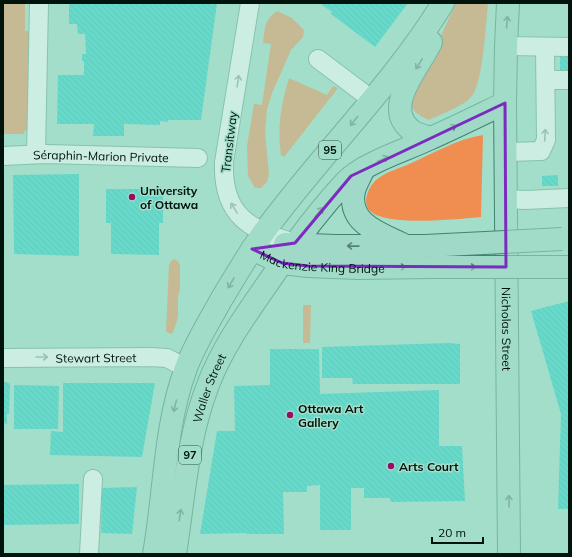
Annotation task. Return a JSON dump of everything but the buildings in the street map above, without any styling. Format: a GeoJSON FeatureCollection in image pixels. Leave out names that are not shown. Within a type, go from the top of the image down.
{"type":"FeatureCollection","features":[{"type":"Feature","properties":{"kind":"main road","name":"95"},"geometry":{"type":"LineString","coordinates":[[258,241],[411,49],[444,3]]}},
{"type":"Feature","properties":{"kind":"main road"},"geometry":{"type":"LineString","coordinates":[[431,138],[412,131],[406,125],[401,117],[400,107],[401,97],[406,85],[428,49],[439,25],[444,11],[444,3]]}},
{"type":"Feature","properties":{"kind":"main road","name":"Nicholas Street"},"geometry":{"type":"LineString","coordinates":[[508,3],[505,152],[510,554]]}},
{"type":"Feature","properties":{"kind":"main road"},"geometry":{"type":"LineString","coordinates":[[295,243],[313,219],[345,182],[364,168],[505,103]]}},
{"type":"Feature","properties":{"kind":"main road"},"geometry":{"type":"LineString","coordinates":[[364,168],[354,194],[355,209],[359,218],[370,228],[416,246]]}},
{"type":"Feature","properties":{"kind":"main road","name":"Mackenzie King Bridge"},"geometry":{"type":"LineString","coordinates":[[258,241],[273,244],[295,243],[335,246],[416,246],[569,238]]}},
{"type":"Feature","properties":{"kind":"main road","name":"Mackenzie King Bridge"},"geometry":{"type":"LineString","coordinates":[[258,241],[282,262],[308,266],[358,268],[569,267]]}},
{"type":"Feature","properties":{"kind":"main road","name":"Waller Street"},"geometry":{"type":"LineString","coordinates":[[154,554],[174,408],[186,368],[208,323],[258,241]]}},
{"type":"Feature","properties":{"kind":"main road","name":"Waller Street"},"geometry":{"type":"LineString","coordinates":[[175,554],[185,482],[199,410],[209,384],[233,337],[295,243]]}},
{"type":"Feature","properties":{"kind":"street"},"geometry":{"type":"LineString","coordinates":[[36,154],[39,3]]}},
{"type":"Feature","properties":{"kind":"street","name":"Transitway"},"geometry":{"type":"LineString","coordinates":[[250,3],[227,142],[224,177],[228,198],[238,215],[246,222],[258,241]]}},
{"type":"Feature","properties":{"kind":"street"},"geometry":{"type":"LineString","coordinates":[[506,46],[569,47]]}},
{"type":"Feature","properties":{"kind":"street"},"geometry":{"type":"LineString","coordinates":[[505,152],[542,151],[546,140],[545,47]]}},
{"type":"Feature","properties":{"kind":"street"},"geometry":{"type":"LineString","coordinates":[[318,59],[371,100]]}},
{"type":"Feature","properties":{"kind":"street"},"geometry":{"type":"LineString","coordinates":[[546,80],[569,80]]}},
{"type":"Feature","properties":{"kind":"street","name":"Séraphin-Marion Private"},"geometry":{"type":"LineString","coordinates":[[3,156],[36,154],[198,158]]}},
{"type":"Feature","properties":{"kind":"street"},"geometry":{"type":"LineString","coordinates":[[506,198],[525,200],[569,198]]}},
{"type":"Feature","properties":{"kind":"street","name":"Stewart Street"},"geometry":{"type":"LineString","coordinates":[[3,358],[150,357],[167,358],[186,368]]}},
{"type":"Feature","properties":{"kind":"street"},"geometry":{"type":"LineString","coordinates":[[89,554],[93,479]]}},
{"type":"Feature","properties":{"kind":"highlighted area"},"geometry":{"type":"Polygon","coordinates":[[[505,103],[506,267],[308,266],[282,263],[252,249],[295,243],[351,176],[505,103]]]}},
{"type":"Feature","properties":{"kind":"shaded area"},"geometry":{"type":"Polygon","coordinates":[[[3,3],[25,3],[25,31],[29,31],[29,126],[23,134],[3,134],[3,3]]]}},
{"type":"Feature","properties":{"kind":"shaded area"},"geometry":{"type":"Polygon","coordinates":[[[456,3],[488,3],[479,78],[476,89],[468,100],[429,120],[418,114],[410,103],[456,3]]]}},
{"type":"Feature","properties":{"kind":"shaded area"},"geometry":{"type":"Polygon","coordinates":[[[277,11],[292,18],[304,30],[303,37],[291,50],[272,93],[267,109],[265,133],[269,174],[267,182],[261,188],[255,188],[248,176],[247,146],[254,104],[262,105],[271,44],[263,43],[265,29],[267,21],[277,11]]]}},
{"type":"Feature","properties":{"kind":"shaded area"},"geometry":{"type":"Polygon","coordinates":[[[289,78],[327,95],[333,86],[338,88],[284,157],[281,155],[279,135],[282,107],[289,78]]]}},
{"type":"Feature","properties":{"kind":"shaded area"},"geometry":{"type":"Polygon","coordinates":[[[483,135],[481,217],[423,221],[391,219],[379,216],[370,211],[368,208],[366,200],[368,191],[375,181],[382,176],[454,143],[483,135]]]}},
{"type":"Feature","properties":{"kind":"shaded area"},"geometry":{"type":"Polygon","coordinates":[[[174,259],[178,261],[180,266],[180,289],[178,297],[178,317],[172,334],[166,332],[169,265],[174,259]]]}},
{"type":"Feature","properties":{"kind":"shaded area"},"geometry":{"type":"Polygon","coordinates":[[[303,305],[311,305],[310,343],[303,343],[303,305]]]}},
{"type":"Feature","properties":{"kind":"place","name":"University of Ottawa"},"geometry":{"type":"Point","coordinates":[132,197]}},
{"type":"Feature","properties":{"kind":"place","name":"Ottawa Art Gallery"},"geometry":{"type":"Point","coordinates":[290,415]}},
{"type":"Feature","properties":{"kind":"place","name":"Arts Court"},"geometry":{"type":"Point","coordinates":[391,466]}}]}
